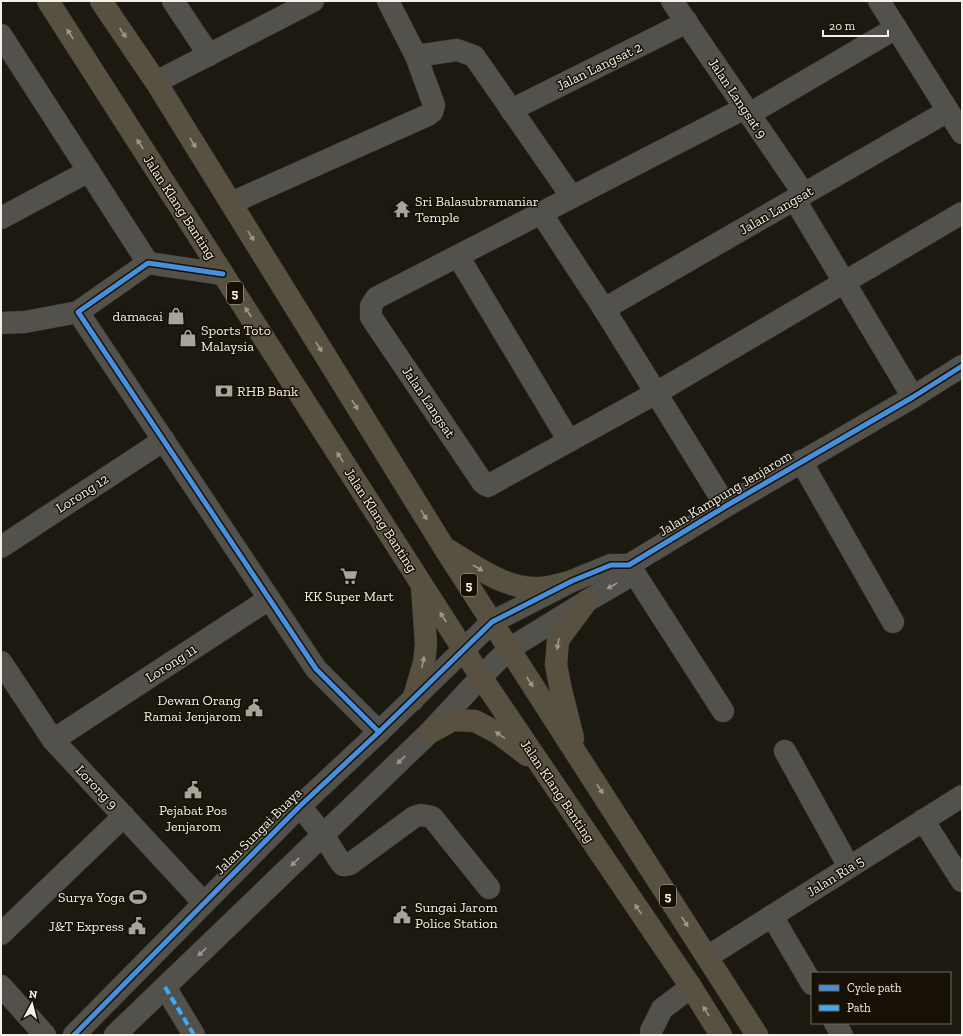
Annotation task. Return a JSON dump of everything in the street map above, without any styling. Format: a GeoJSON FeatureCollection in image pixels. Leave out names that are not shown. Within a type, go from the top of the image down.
{"type":"FeatureCollection","features":[{"type":"Feature","properties":{"kind":"highway","name":"Jalan Klang Banting"},"geometry":{"type":"LineString","coordinates":[[48,1],[481,677],[691,987],[721,1035]]}},
{"type":"Feature","properties":{"kind":"highway","name":"5"},"geometry":{"type":"LineString","coordinates":[[101,1],[156,82],[445,548],[757,1035]]}},
{"type":"Feature","properties":{"kind":"highway"},"geometry":{"type":"LineString","coordinates":[[445,548],[486,573],[518,586],[539,588],[572,582]]}},
{"type":"Feature","properties":{"kind":"highway"},"geometry":{"type":"LineString","coordinates":[[413,700],[424,663],[426,644],[422,584]]}},
{"type":"Feature","properties":{"kind":"highway"},"geometry":{"type":"LineString","coordinates":[[578,756],[556,665],[558,640],[587,601]]}},
{"type":"Feature","properties":{"kind":"highway"},"geometry":{"type":"LineString","coordinates":[[429,733],[453,720],[475,721],[498,733],[542,767]]}},
{"type":"Feature","properties":{"kind":"street"},"geometry":{"type":"LineString","coordinates":[[173,1],[209,55]]}},
{"type":"Feature","properties":{"kind":"street"},"geometry":{"type":"LineString","coordinates":[[156,82],[313,1]]}},
{"type":"Feature","properties":{"kind":"street"},"geometry":{"type":"LineString","coordinates":[[230,203],[428,116],[432,112],[434,105],[416,56],[388,1]]}},
{"type":"Feature","properties":{"kind":"street","name":"Jalan Langsat 9"},"geometry":{"type":"LineString","coordinates":[[672,1],[747,111],[799,197],[844,282],[913,397]]}},
{"type":"Feature","properties":{"kind":"street"},"geometry":{"type":"LineString","coordinates":[[879,1],[962,133]]}},
{"type":"Feature","properties":{"kind":"street","name":"Jalan Langsat 2"},"geometry":{"type":"LineString","coordinates":[[511,110],[687,22]]}},
{"type":"Feature","properties":{"kind":"street"},"geometry":{"type":"LineString","coordinates":[[896,28],[747,111],[572,197],[458,256],[568,441],[656,393],[962,213]]}},
{"type":"Feature","properties":{"kind":"street"},"geometry":{"type":"LineString","coordinates":[[1,35],[148,263]]}},
{"type":"Feature","properties":{"kind":"street"},"geometry":{"type":"LineString","coordinates":[[416,56],[457,50],[474,56],[572,197]]}},
{"type":"Feature","properties":{"kind":"street","name":"Jalan Langsat"},"geometry":{"type":"LineString","coordinates":[[604,309],[948,111]]}},
{"type":"Feature","properties":{"kind":"street"},"geometry":{"type":"LineString","coordinates":[[1,218],[89,171]]}},
{"type":"Feature","properties":{"kind":"street"},"geometry":{"type":"LineString","coordinates":[[541,213],[604,309],[726,506]]}},
{"type":"Feature","properties":{"kind":"street","name":"Jalan Langsat"},"geometry":{"type":"LineString","coordinates":[[458,256],[376,298],[371,306],[371,317],[483,483],[488,486],[568,441]]}},
{"type":"Feature","properties":{"kind":"street"},"geometry":{"type":"LineString","coordinates":[[1,323],[25,322],[78,312],[148,263],[223,274]]}},
{"type":"Feature","properties":{"kind":"street"},"geometry":{"type":"LineString","coordinates":[[78,312],[316,669],[380,732]]}},
{"type":"Feature","properties":{"kind":"street","name":"Jalan Kampung Jenjarom"},"geometry":{"type":"LineString","coordinates":[[464,650],[492,622],[572,582],[611,565],[629,565],[801,461],[913,397],[962,366]]}},
{"type":"Feature","properties":{"kind":"street","name":"Lorong 12"},"geometry":{"type":"LineString","coordinates":[[1,546],[164,440]]}},
{"type":"Feature","properties":{"kind":"street"},"geometry":{"type":"LineString","coordinates":[[801,461],[893,622]]}},
{"type":"Feature","properties":{"kind":"street"},"geometry":{"type":"LineString","coordinates":[[629,565],[722,711]]}},
{"type":"Feature","properties":{"kind":"street","name":"Jalan Kampung Jenjarom"},"geometry":{"type":"LineString","coordinates":[[481,677],[509,649],[623,580],[629,565]]}},
{"type":"Feature","properties":{"kind":"street","name":"Lorong 11"},"geometry":{"type":"LineString","coordinates":[[53,740],[269,600]]}},
{"type":"Feature","properties":{"kind":"street","name":"Jalan Sungai Buaya"},"geometry":{"type":"LineString","coordinates":[[74,1035],[300,806],[380,732],[464,650]]}},
{"type":"Feature","properties":{"kind":"street","name":"Lorong 9"},"geometry":{"type":"LineString","coordinates":[[1,662],[53,740],[204,903]]}},
{"type":"Feature","properties":{"kind":"street"},"geometry":{"type":"LineString","coordinates":[[115,1035],[324,836],[429,733],[481,677]]}},
{"type":"Feature","properties":{"kind":"street"},"geometry":{"type":"LineString","coordinates":[[785,752],[849,867]]}},
{"type":"Feature","properties":{"kind":"street","name":"Jalan Ria 5"},"geometry":{"type":"LineString","coordinates":[[708,957],[962,796]]}},
{"type":"Feature","properties":{"kind":"street"},"geometry":{"type":"LineString","coordinates":[[300,806],[324,836],[343,865],[350,864],[414,817],[421,815],[432,818],[489,888]]}},
{"type":"Feature","properties":{"kind":"street"},"geometry":{"type":"LineString","coordinates":[[1,934],[124,816]]}},
{"type":"Feature","properties":{"kind":"street"},"geometry":{"type":"LineString","coordinates":[[923,820],[962,881]]}},
{"type":"Feature","properties":{"kind":"street"},"geometry":{"type":"LineString","coordinates":[[772,916],[811,982]]}},
{"type":"Feature","properties":{"kind":"street"},"geometry":{"type":"LineString","coordinates":[[1,986],[45,1035]]}},
{"type":"Feature","properties":{"kind":"street"},"geometry":{"type":"LineString","coordinates":[[165,987],[194,1035]]}},
{"type":"Feature","properties":{"kind":"street"},"geometry":{"type":"LineString","coordinates":[[651,1035],[651,1031],[662,1009],[691,987]]}},
{"type":"Feature","properties":{"kind":"street"},"geometry":{"type":"LineString","coordinates":[[836,1024],[842,1035]]}},
{"type":"Feature","properties":{"kind":"marked path"},"geometry":{"type":"LineString","coordinates":[[165,987],[194,1035]]}},
{"type":"Feature","properties":{"kind":"cycle path"},"geometry":{"type":"LineString","coordinates":[[223,274],[148,263],[78,312],[316,669],[379,732]]}},
{"type":"Feature","properties":{"kind":"cycle path"},"geometry":{"type":"LineString","coordinates":[[74,1035],[300,806],[379,732],[492,622],[572,581],[611,565],[629,565],[726,506],[913,397],[962,366]]}},
{"type":"Feature","properties":{"kind":"place","name":"Sri Balasubramaniar Temple"},"geometry":{"type":"Point","coordinates":[402,209]}},
{"type":"Feature","properties":{"kind":"place","name":"damacai"},"geometry":{"type":"Point","coordinates":[176,316]}},
{"type":"Feature","properties":{"kind":"place","name":"Sports Toto Malaysia"},"geometry":{"type":"Point","coordinates":[188,338]}},
{"type":"Feature","properties":{"kind":"place","name":"RHB Bank"},"geometry":{"type":"Point","coordinates":[224,391]}},
{"type":"Feature","properties":{"kind":"place","name":"KK Super Mart"},"geometry":{"type":"Point","coordinates":[349,576]}},
{"type":"Feature","properties":{"kind":"place","name":"Dewan Orang Ramai Jenjarom"},"geometry":{"type":"Point","coordinates":[254,708]}},
{"type":"Feature","properties":{"kind":"place","name":"Pejabat Pos Jenjarom"},"geometry":{"type":"Point","coordinates":[193,790]}},
{"type":"Feature","properties":{"kind":"place","name":"Surya Yoga"},"geometry":{"type":"Point","coordinates":[138,897]}},
{"type":"Feature","properties":{"kind":"place","name":"Sungai Jarom Police Station"},"geometry":{"type":"Point","coordinates":[402,915]}},
{"type":"Feature","properties":{"kind":"place","name":"J&T Express"},"geometry":{"type":"Point","coordinates":[137,926]}}]}
